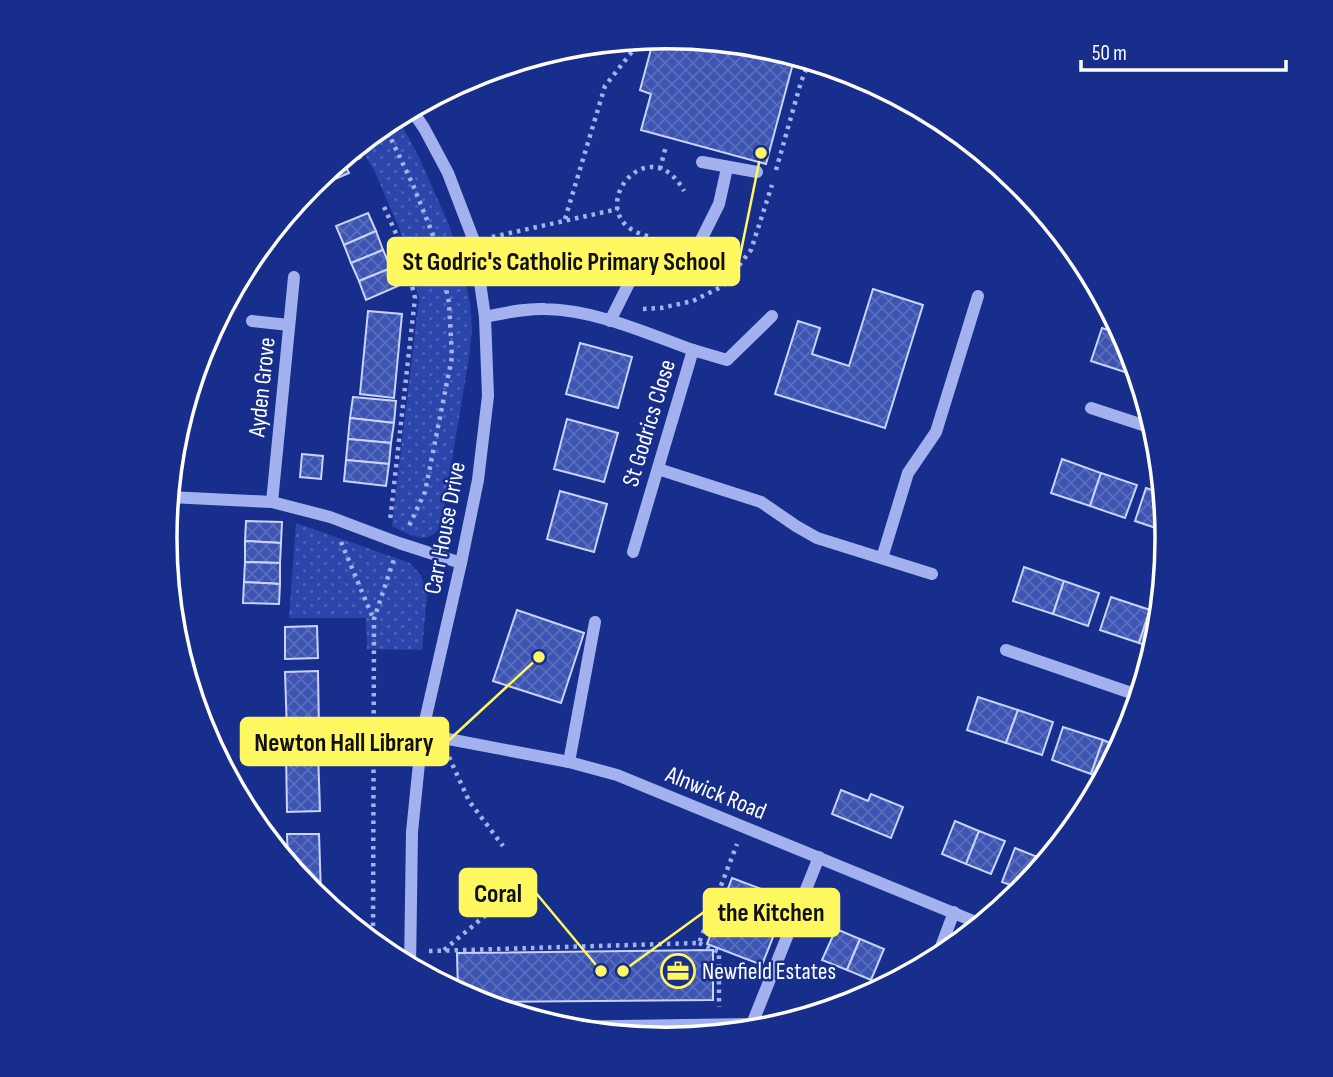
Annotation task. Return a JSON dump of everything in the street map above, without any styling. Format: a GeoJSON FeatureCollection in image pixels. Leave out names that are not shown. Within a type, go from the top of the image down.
{"type":"FeatureCollection","features":[{"type":"Feature","properties":{"kind":"street","name":"Carr House Drive"},"geometry":{"type":"LineString","coordinates":[[409,954],[412,832],[422,734],[478,480],[488,396],[485,317],[474,241],[448,173],[417,118]]}},
{"type":"Feature","properties":{"kind":"street"},"geometry":{"type":"LineString","coordinates":[[702,162],[757,172]]}},
{"type":"Feature","properties":{"kind":"street"},"geometry":{"type":"LineString","coordinates":[[610,321],[635,271],[672,261],[701,242],[719,204],[727,168]]}},
{"type":"Feature","properties":{"kind":"street","name":"Ayden Grove"},"geometry":{"type":"LineString","coordinates":[[272,502],[294,277]]}},
{"type":"Feature","properties":{"kind":"street"},"geometry":{"type":"LineString","coordinates":[[881,558],[908,474],[936,432],[978,296]]}},
{"type":"Feature","properties":{"kind":"street","name":"St Godrics Close"},"geometry":{"type":"LineString","coordinates":[[485,317],[543,308],[576,311],[693,350],[633,552]]}},
{"type":"Feature","properties":{"kind":"street"},"geometry":{"type":"LineString","coordinates":[[693,350],[727,360],[772,316]]}},
{"type":"Feature","properties":{"kind":"street"},"geometry":{"type":"LineString","coordinates":[[252,321],[289,325]]}},
{"type":"Feature","properties":{"kind":"street"},"geometry":{"type":"LineString","coordinates":[[1091,408],[1142,425]]}},
{"type":"Feature","properties":{"kind":"street"},"geometry":{"type":"LineString","coordinates":[[657,469],[761,502],[817,538],[932,573]]}},
{"type":"Feature","properties":{"kind":"street"},"geometry":{"type":"LineString","coordinates":[[179,498],[272,502],[330,517],[461,563]]}},
{"type":"Feature","properties":{"kind":"street"},"geometry":{"type":"LineString","coordinates":[[569,762],[595,622]]}},
{"type":"Feature","properties":{"kind":"street"},"geometry":{"type":"LineString","coordinates":[[1006,650],[1131,693]]}},
{"type":"Feature","properties":{"kind":"street","name":"Alnwick Road"},"geometry":{"type":"LineString","coordinates":[[422,734],[569,762],[617,775],[972,920]]}},
{"type":"Feature","properties":{"kind":"street"},"geometry":{"type":"LineString","coordinates":[[753,1020],[819,857]]}},
{"type":"Feature","properties":{"kind":"street"},"geometry":{"type":"LineString","coordinates":[[942,943],[954,912]]}},
{"type":"Feature","properties":{"kind":"street"},"geometry":{"type":"LineString","coordinates":[[622,1026],[724,1025]]}},
{"type":"Feature","properties":{"kind":"path"},"geometry":{"type":"LineString","coordinates":[[565,219],[605,86],[633,50]]}},
{"type":"Feature","properties":{"kind":"path"},"geometry":{"type":"LineString","coordinates":[[619,302],[644,309],[661,308],[693,301],[723,285],[751,250],[806,70]]}},
{"type":"Feature","properties":{"kind":"path"},"geometry":{"type":"LineString","coordinates":[[660,169],[666,146]]}},
{"type":"Feature","properties":{"kind":"path"},"geometry":{"type":"LineString","coordinates":[[648,236],[629,228],[618,209],[617,197],[628,177],[638,170],[660,169],[670,173],[684,191]]}},
{"type":"Feature","properties":{"kind":"path"},"geometry":{"type":"LineString","coordinates":[[384,207],[403,249],[415,298],[388,539]]}},
{"type":"Feature","properties":{"kind":"path"},"geometry":{"type":"LineString","coordinates":[[516,232],[618,209]]}},
{"type":"Feature","properties":{"kind":"path"},"geometry":{"type":"LineString","coordinates":[[408,270],[440,260]]}},
{"type":"Feature","properties":{"kind":"path"},"geometry":{"type":"LineString","coordinates":[[330,517],[374,619]]}},
{"type":"Feature","properties":{"kind":"path"},"geometry":{"type":"LineString","coordinates":[[440,737],[469,801],[503,846]]}},
{"type":"Feature","properties":{"kind":"path"},"geometry":{"type":"LineString","coordinates":[[699,943],[744,827]]}},
{"type":"Feature","properties":{"kind":"path"},"geometry":{"type":"LineString","coordinates":[[443,951],[499,904]]}},
{"type":"Feature","properties":{"kind":"path"},"geometry":{"type":"LineString","coordinates":[[409,951],[699,943],[719,952],[719,1024]]}},
{"type":"Feature","properties":{"kind":"shaded area"},"geometry":{"type":"Polygon","coordinates":[[[402,127],[449,225],[470,302],[472,329],[469,358],[441,526],[433,534],[422,538],[392,526],[419,298],[406,245],[375,172],[364,154],[402,127]]]}},
{"type":"Feature","properties":{"kind":"shaded area"},"geometry":{"type":"Polygon","coordinates":[[[296,523],[410,563],[421,575],[427,594],[422,650],[367,649],[366,618],[289,618],[296,523]]]}},
{"type":"Feature","properties":{"kind":"building"},"geometry":{"type":"Polygon","coordinates":[[[651,49],[730,53],[792,66],[766,164],[641,130],[651,94],[640,90],[651,49]]]}},
{"type":"Feature","properties":{"kind":"building"},"geometry":{"type":"Polygon","coordinates":[[[346,168],[349,173],[333,180],[346,168]]]}},
{"type":"Feature","properties":{"kind":"building"},"geometry":{"type":"Polygon","coordinates":[[[368,213],[376,231],[344,245],[336,226],[368,213]]]}},
{"type":"Feature","properties":{"kind":"building"},"geometry":{"type":"Polygon","coordinates":[[[376,231],[383,250],[351,263],[344,245],[376,231]]]}},
{"type":"Feature","properties":{"kind":"building"},"geometry":{"type":"Polygon","coordinates":[[[383,250],[391,268],[359,281],[351,263],[383,250]]]}},
{"type":"Feature","properties":{"kind":"building"},"geometry":{"type":"Polygon","coordinates":[[[391,268],[398,286],[366,300],[359,281],[391,268]]]}},
{"type":"Feature","properties":{"kind":"building"},"geometry":{"type":"Polygon","coordinates":[[[873,289],[923,305],[885,428],[775,394],[798,321],[820,328],[812,354],[849,366],[873,289]]]}},
{"type":"Feature","properties":{"kind":"building"},"geometry":{"type":"Polygon","coordinates":[[[368,311],[402,314],[394,398],[360,394],[368,311]]]}},
{"type":"Feature","properties":{"kind":"building"},"geometry":{"type":"Polygon","coordinates":[[[1102,328],[1110,330],[1127,373],[1091,361],[1102,328]]]}},
{"type":"Feature","properties":{"kind":"building"},"geometry":{"type":"Polygon","coordinates":[[[580,343],[632,357],[618,408],[566,394],[580,343]]]}},
{"type":"Feature","properties":{"kind":"building"},"geometry":{"type":"Polygon","coordinates":[[[353,397],[396,401],[394,423],[350,418],[353,397]]]}},
{"type":"Feature","properties":{"kind":"building"},"geometry":{"type":"Polygon","coordinates":[[[350,418],[394,423],[391,443],[348,439],[350,418]]]}},
{"type":"Feature","properties":{"kind":"building"},"geometry":{"type":"Polygon","coordinates":[[[567,419],[618,433],[604,482],[554,469],[567,419]]]}},
{"type":"Feature","properties":{"kind":"building"},"geometry":{"type":"Polygon","coordinates":[[[348,439],[391,443],[389,464],[346,460],[348,439]]]}},
{"type":"Feature","properties":{"kind":"building"},"geometry":{"type":"Polygon","coordinates":[[[302,454],[323,456],[321,479],[300,477],[302,454]]]}},
{"type":"Feature","properties":{"kind":"building"},"geometry":{"type":"Polygon","coordinates":[[[1062,459],[1101,473],[1090,506],[1051,493],[1062,459]]]}},
{"type":"Feature","properties":{"kind":"building"},"geometry":{"type":"Polygon","coordinates":[[[346,460],[389,464],[386,486],[344,481],[346,460]]]}},
{"type":"Feature","properties":{"kind":"building"},"geometry":{"type":"Polygon","coordinates":[[[1101,473],[1137,485],[1125,518],[1090,506],[1101,473]]]}},
{"type":"Feature","properties":{"kind":"building"},"geometry":{"type":"Polygon","coordinates":[[[1146,488],[1154,490],[1156,528],[1135,521],[1146,488]]]}},
{"type":"Feature","properties":{"kind":"building"},"geometry":{"type":"Polygon","coordinates":[[[560,491],[607,504],[594,552],[547,539],[560,491]]]}},
{"type":"Feature","properties":{"kind":"building"},"geometry":{"type":"Polygon","coordinates":[[[246,521],[282,522],[281,543],[245,541],[246,521]]]}},
{"type":"Feature","properties":{"kind":"building"},"geometry":{"type":"Polygon","coordinates":[[[245,541],[281,543],[280,563],[245,562],[245,541]]]}},
{"type":"Feature","properties":{"kind":"building"},"geometry":{"type":"Polygon","coordinates":[[[245,562],[280,563],[280,584],[244,582],[245,562]]]}},
{"type":"Feature","properties":{"kind":"building"},"geometry":{"type":"Polygon","coordinates":[[[1024,567],[1064,581],[1053,614],[1013,601],[1024,567]]]}},
{"type":"Feature","properties":{"kind":"building"},"geometry":{"type":"Polygon","coordinates":[[[1064,581],[1099,593],[1088,626],[1053,614],[1064,581]]]}},
{"type":"Feature","properties":{"kind":"building"},"geometry":{"type":"Polygon","coordinates":[[[244,582],[280,584],[279,604],[243,603],[244,582]]]}},
{"type":"Feature","properties":{"kind":"building"},"geometry":{"type":"Polygon","coordinates":[[[1111,597],[1150,610],[1139,643],[1100,630],[1111,597]]]}},
{"type":"Feature","properties":{"kind":"building"},"geometry":{"type":"Polygon","coordinates":[[[517,610],[584,633],[561,703],[493,681],[517,610]]]}},
{"type":"Feature","properties":{"kind":"building"},"geometry":{"type":"Polygon","coordinates":[[[1150,610],[1144,645],[1139,643],[1150,610]]]}},
{"type":"Feature","properties":{"kind":"building"},"geometry":{"type":"Polygon","coordinates":[[[317,626],[318,658],[285,659],[285,627],[317,626]]]}},
{"type":"Feature","properties":{"kind":"building"},"geometry":{"type":"Polygon","coordinates":[[[318,671],[319,731],[287,732],[285,672],[318,671]]]}},
{"type":"Feature","properties":{"kind":"building"},"geometry":{"type":"Polygon","coordinates":[[[978,697],[1018,710],[1006,743],[967,730],[978,697]]]}},
{"type":"Feature","properties":{"kind":"building"},"geometry":{"type":"Polygon","coordinates":[[[1018,710],[1053,722],[1042,755],[1006,743],[1018,710]]]}},
{"type":"Feature","properties":{"kind":"building"},"geometry":{"type":"Polygon","coordinates":[[[1063,727],[1103,740],[1091,774],[1052,760],[1063,727]]]}},
{"type":"Feature","properties":{"kind":"building"},"geometry":{"type":"Polygon","coordinates":[[[1103,740],[1111,743],[1095,775],[1091,774],[1103,740]]]}},
{"type":"Feature","properties":{"kind":"building"},"geometry":{"type":"Polygon","coordinates":[[[286,751],[318,751],[320,811],[287,812],[286,751]]]}},
{"type":"Feature","properties":{"kind":"building"},"geometry":{"type":"Polygon","coordinates":[[[841,790],[868,801],[871,794],[903,807],[891,838],[832,814],[841,790]]]}},
{"type":"Feature","properties":{"kind":"building"},"geometry":{"type":"Polygon","coordinates":[[[955,821],[979,831],[966,864],[942,854],[955,821]]]}},
{"type":"Feature","properties":{"kind":"building"},"geometry":{"type":"Polygon","coordinates":[[[979,831],[1005,841],[991,874],[966,864],[979,831]]]}},
{"type":"Feature","properties":{"kind":"building"},"geometry":{"type":"Polygon","coordinates":[[[287,834],[319,834],[321,886],[298,861],[287,848],[287,834]]]}},
{"type":"Feature","properties":{"kind":"building"},"geometry":{"type":"Polygon","coordinates":[[[1015,848],[1038,857],[1012,886],[1002,882],[1015,848]]]}},
{"type":"Feature","properties":{"kind":"building"},"geometry":{"type":"Polygon","coordinates":[[[732,878],[788,899],[762,965],[707,944],[732,878]]]}},
{"type":"Feature","properties":{"kind":"building"},"geometry":{"type":"Polygon","coordinates":[[[836,929],[860,939],[847,970],[822,960],[836,929]]]}},
{"type":"Feature","properties":{"kind":"building"},"geometry":{"type":"Polygon","coordinates":[[[860,939],[884,949],[871,980],[847,970],[860,939]]]}},
{"type":"Feature","properties":{"kind":"building"},"geometry":{"type":"Polygon","coordinates":[[[713,950],[713,1000],[508,1002],[458,981],[457,953],[713,950]]]}},
{"type":"Feature","properties":{"kind":"place","name":"St Godric's Catholic Primary School"},"geometry":{"type":"Point","coordinates":[761,153]}},
{"type":"Feature","properties":{"kind":"place","name":"Newton Hall Library"},"geometry":{"type":"Point","coordinates":[539,657]}},
{"type":"Feature","properties":{"kind":"place","name":"Coral"},"geometry":{"type":"Point","coordinates":[601,971]}},
{"type":"Feature","properties":{"kind":"place","name":"the Kitchen"},"geometry":{"type":"Point","coordinates":[623,971]}},
{"type":"Feature","properties":{"kind":"place","name":"Newfield Estates"},"geometry":{"type":"Point","coordinates":[678,971]}}]}
